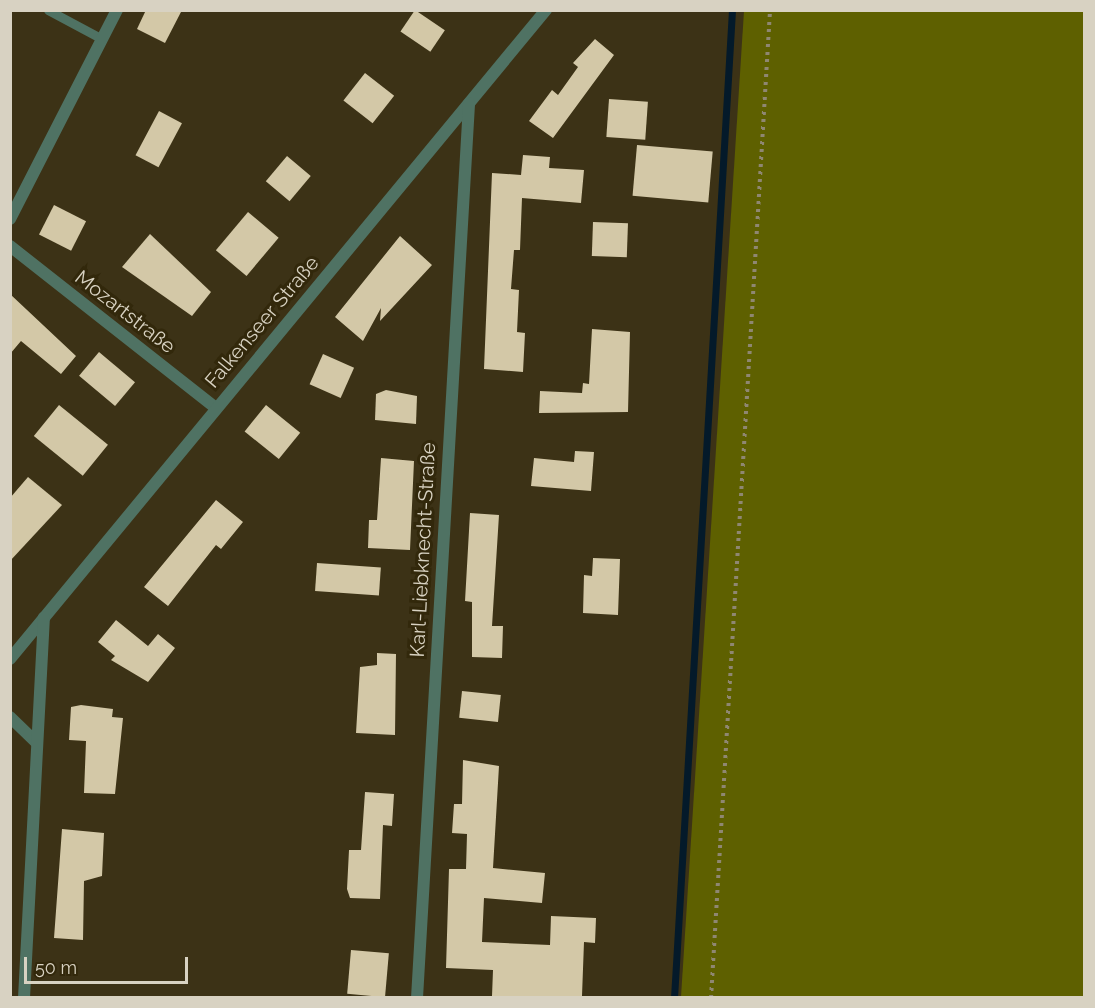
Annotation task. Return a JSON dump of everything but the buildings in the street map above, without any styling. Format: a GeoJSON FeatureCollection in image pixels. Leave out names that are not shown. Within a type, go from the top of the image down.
{"type":"FeatureCollection","features":[{"type":"Feature","properties":{"kind":"street"},"geometry":{"type":"LineString","coordinates":[[10,219],[117,10]]}},
{"type":"Feature","properties":{"kind":"street","name":"Falkenseer Straße"},"geometry":{"type":"LineString","coordinates":[[10,659],[546,10]]}},
{"type":"Feature","properties":{"kind":"street","name":"Karl-Liebknecht-Straße"},"geometry":{"type":"LineString","coordinates":[[417,998],[469,104]]}},
{"type":"Feature","properties":{"kind":"street","name":"Mozartstraße"},"geometry":{"type":"LineString","coordinates":[[10,246],[216,408]]}},
{"type":"Feature","properties":{"kind":"street"},"geometry":{"type":"LineString","coordinates":[[24,998],[44,618]]}},
{"type":"Feature","properties":{"kind":"street"},"geometry":{"type":"LineString","coordinates":[[10,717],[38,743]]}},
{"type":"Feature","properties":{"kind":"lane"},"geometry":{"type":"LineString","coordinates":[[48,10],[102,39]]}},
{"type":"Feature","properties":{"kind":"path"},"geometry":{"type":"LineString","coordinates":[[711,998],[770,10]]}},
{"type":"Feature","properties":{"kind":"shaded area"},"geometry":{"type":"Polygon","coordinates":[[[744,11],[1084,11],[1084,997],[681,997],[744,11]]]}},
{"type":"Feature","properties":{"kind":"waterway"},"geometry":{"type":"LineString","coordinates":[[674,998],[732,10]]}}]}
